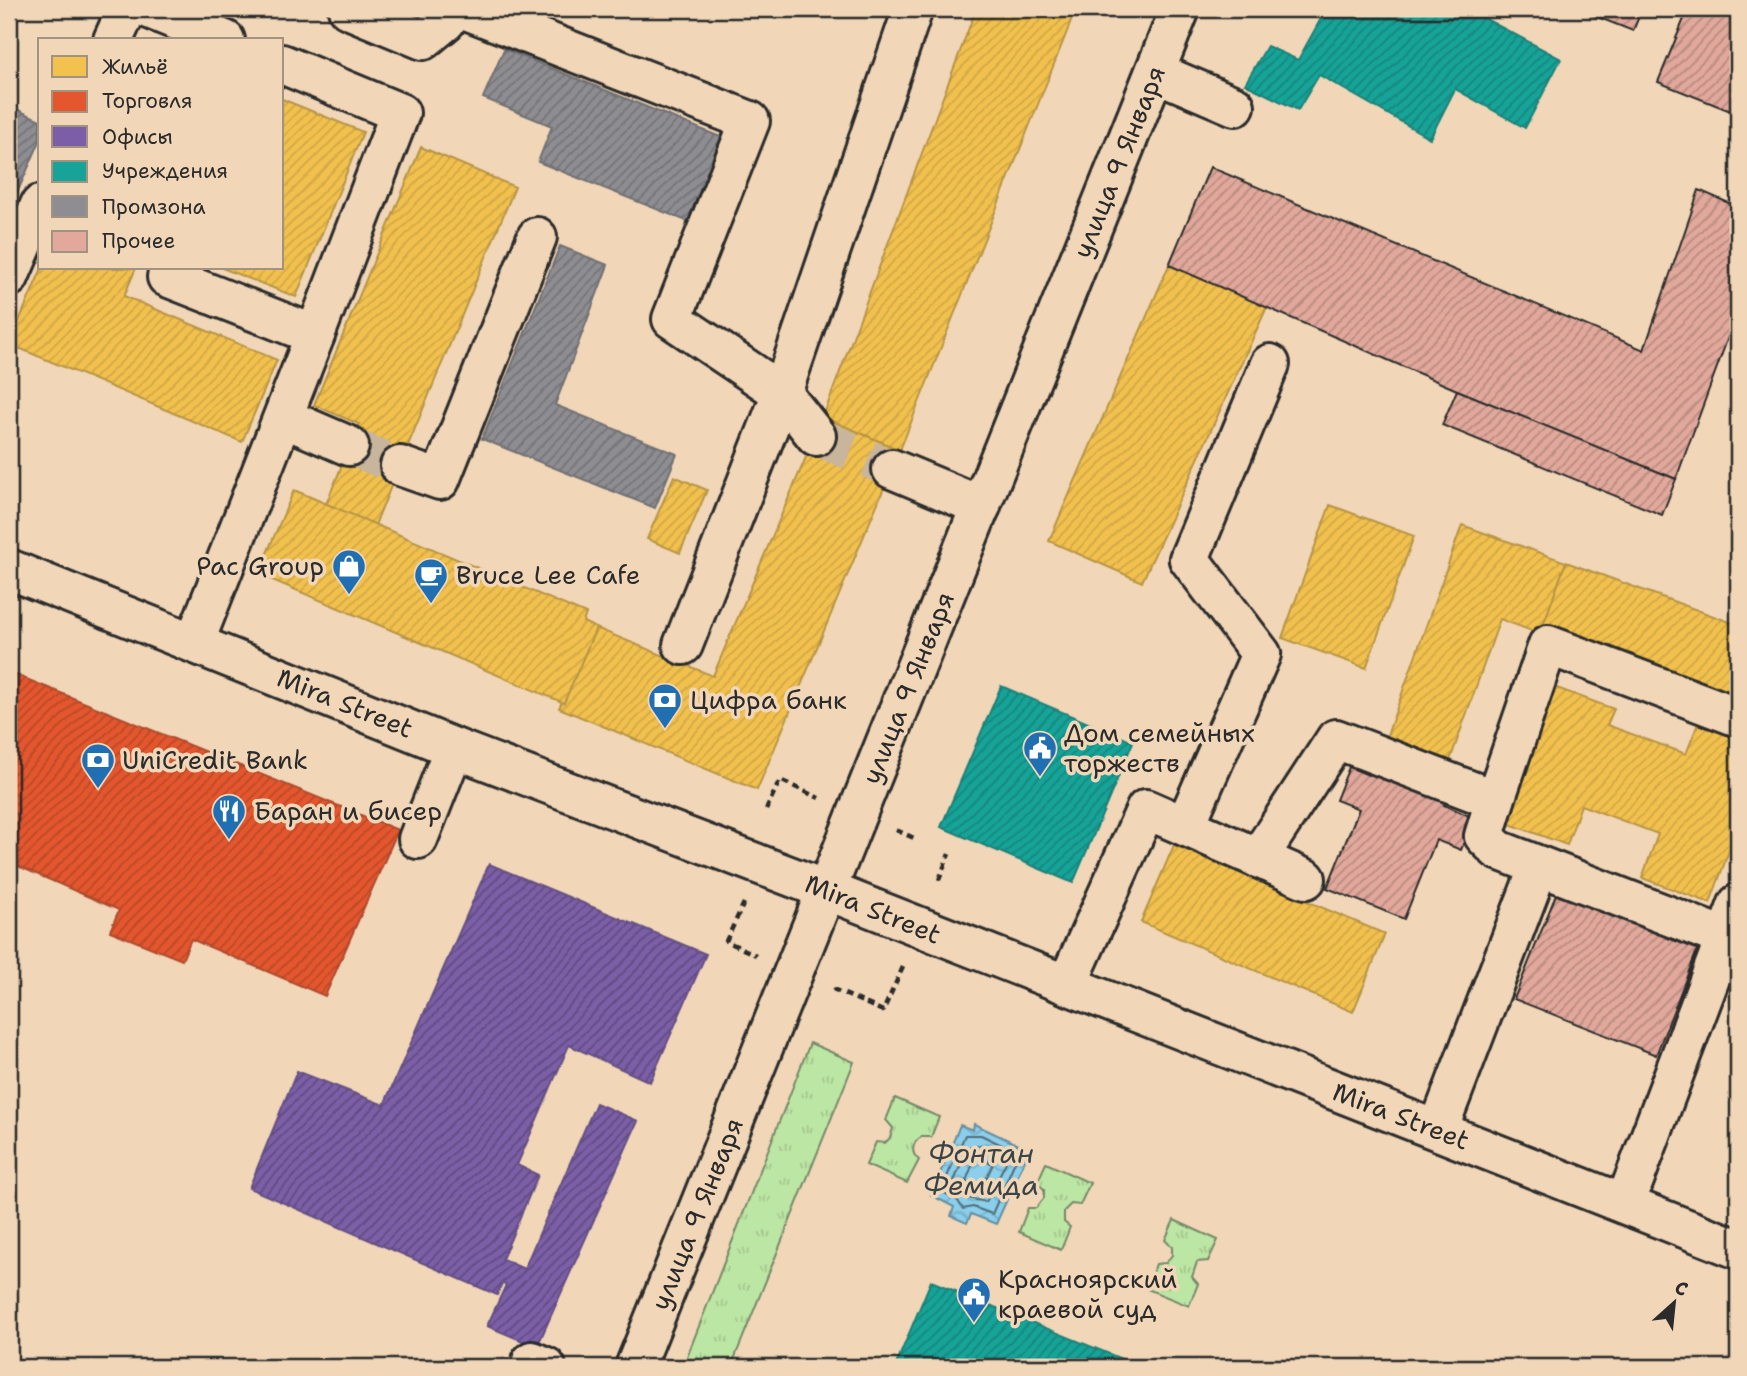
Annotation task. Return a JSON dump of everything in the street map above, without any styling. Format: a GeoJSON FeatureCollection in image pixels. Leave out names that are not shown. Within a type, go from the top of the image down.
{"type":"FeatureCollection","features":[{"type":"Feature","properties":{"kind":"main road"},"geometry":{"type":"LineString","coordinates":[[114,38],[127,9]]}},
{"type":"Feature","properties":{"kind":"main road"},"geometry":{"type":"LineString","coordinates":[[149,9],[220,38]]}},
{"type":"Feature","properties":{"kind":"main road"},"geometry":{"type":"LineString","coordinates":[[348,9],[423,40],[446,21],[453,9]]}},
{"type":"Feature","properties":{"kind":"main road"},"geometry":{"type":"LineString","coordinates":[[464,9],[750,121],[671,319],[782,393],[816,436]]}},
{"type":"Feature","properties":{"kind":"main road"},"geometry":{"type":"LineString","coordinates":[[683,645],[782,393],[913,9]]}},
{"type":"Feature","properties":{"kind":"main road","name":"улица 9 Января"},"geometry":{"type":"LineString","coordinates":[[635,1367],[1180,9]]}},
{"type":"Feature","properties":{"kind":"main road"},"geometry":{"type":"LineString","coordinates":[[195,641],[285,418],[400,113],[284,65]]}},
{"type":"Feature","properties":{"kind":"main road"},"geometry":{"type":"LineString","coordinates":[[1155,72],[1236,106]]}},
{"type":"Feature","properties":{"kind":"main road"},"geometry":{"type":"LineString","coordinates":[[9,277],[38,210]]}},
{"type":"Feature","properties":{"kind":"main road"},"geometry":{"type":"LineString","coordinates":[[400,466],[440,480],[537,237]]}},
{"type":"Feature","properties":{"kind":"main road"},"geometry":{"type":"LineString","coordinates":[[167,277],[315,335]]}},
{"type":"Feature","properties":{"kind":"main road"},"geometry":{"type":"LineString","coordinates":[[1185,825],[1261,654],[1189,559],[1269,364]]}},
{"type":"Feature","properties":{"kind":"main road"},"geometry":{"type":"LineString","coordinates":[[285,418],[349,446]]}},
{"type":"Feature","properties":{"kind":"main road"},"geometry":{"type":"LineString","coordinates":[[892,469],[981,506]]}},
{"type":"Feature","properties":{"kind":"main road","name":"Mira Street"},"geometry":{"type":"LineString","coordinates":[[9,569],[195,641],[454,748],[826,890],[1738,1249]]}},
{"type":"Feature","properties":{"kind":"main road"},"geometry":{"type":"LineString","coordinates":[[1625,1205],[1732,921],[1539,866],[1498,850],[1484,836],[1548,645],[1738,717]]}},
{"type":"Feature","properties":{"kind":"main road"},"geometry":{"type":"LineString","coordinates":[[1258,858],[1335,739],[1494,800]]}},
{"type":"Feature","properties":{"kind":"main road"},"geometry":{"type":"LineString","coordinates":[[418,839],[454,748]]}},
{"type":"Feature","properties":{"kind":"main road"},"geometry":{"type":"LineString","coordinates":[[1067,985],[1146,809],[1306,879]]}},
{"type":"Feature","properties":{"kind":"main road"},"geometry":{"type":"LineString","coordinates":[[1438,1130],[1539,866]]}},
{"type":"Feature","properties":{"kind":"path"},"geometry":{"type":"LineString","coordinates":[[766,810],[780,780],[830,803]]}},
{"type":"Feature","properties":{"kind":"path"},"geometry":{"type":"LineString","coordinates":[[895,830],[916,839]]}},
{"type":"Feature","properties":{"kind":"path"},"geometry":{"type":"LineString","coordinates":[[939,880],[949,854]]}},
{"type":"Feature","properties":{"kind":"path"},"geometry":{"type":"LineString","coordinates":[[744,903],[726,941],[763,958]]}},
{"type":"Feature","properties":{"kind":"path"},"geometry":{"type":"LineString","coordinates":[[831,988],[883,1012],[904,963]]}},
{"type":"Feature","properties":{"kind":"green space"},"geometry":{"type":"Polygon","coordinates":[[[810,1043],[854,1062],[731,1367],[683,1367],[810,1043]]]}},
{"type":"Feature","properties":{"kind":"green space"},"geometry":{"type":"Polygon","coordinates":[[[895,1098],[939,1117],[931,1137],[921,1137],[914,1145],[914,1154],[919,1160],[907,1183],[866,1165],[876,1142],[885,1143],[890,1138],[893,1128],[886,1120],[895,1098]]]}},
{"type":"Feature","properties":{"kind":"green space"},"geometry":{"type":"Polygon","coordinates":[[[1046,1163],[1090,1183],[1080,1205],[1071,1204],[1064,1211],[1064,1222],[1070,1227],[1061,1250],[1019,1232],[1028,1208],[1036,1208],[1044,1198],[1044,1189],[1037,1183],[1046,1163]]]}},
{"type":"Feature","properties":{"kind":"green space"},"geometry":{"type":"Polygon","coordinates":[[[1174,1220],[1218,1240],[1208,1261],[1197,1262],[1192,1277],[1198,1284],[1189,1306],[1147,1289],[1156,1264],[1166,1263],[1172,1255],[1172,1247],[1165,1240],[1174,1220]]]}},
{"type":"Feature","properties":{"kind":"water","name":"Фонтан Фемида"},"geometry":{"type":"Polygon","coordinates":[[[974,1124],[1019,1145],[1015,1149],[1027,1155],[996,1224],[971,1214],[967,1223],[951,1216],[954,1207],[931,1195],[960,1125],[973,1130],[974,1124]]]}},
{"type":"Feature","properties":{"kind":"building: Жильё"},"geometry":{"type":"Polygon","coordinates":[[[394,9],[420,9],[416,18],[394,9]]]}},
{"type":"Feature","properties":{"kind":"building: Жильё"},"geometry":{"type":"Polygon","coordinates":[[[976,9],[1076,9],[900,450],[823,417],[976,9]]]}},
{"type":"Feature","properties":{"kind":"building: Жильё"},"geometry":{"type":"Polygon","coordinates":[[[284,100],[363,132],[296,297],[227,270],[284,270],[284,100]]]}},
{"type":"Feature","properties":{"kind":"building: Жильё"},"geometry":{"type":"Polygon","coordinates":[[[421,147],[515,187],[375,525],[326,504],[359,424],[314,405],[421,147]]]}},
{"type":"Feature","properties":{"kind":"building: Жильё"},"geometry":{"type":"Polygon","coordinates":[[[1169,265],[1267,307],[1142,582],[1049,541],[1169,265]]]}},
{"type":"Feature","properties":{"kind":"building: Жильё"},"geometry":{"type":"Polygon","coordinates":[[[41,270],[135,270],[124,296],[277,360],[242,442],[9,344],[41,270]]]}},
{"type":"Feature","properties":{"kind":"building: Жильё"},"geometry":{"type":"Polygon","coordinates":[[[823,417],[900,450],[757,790],[559,708],[596,628],[713,676],[823,417]]]}},
{"type":"Feature","properties":{"kind":"building: Жильё"},"geometry":{"type":"Polygon","coordinates":[[[674,476],[707,490],[680,553],[647,539],[674,476]]]}},
{"type":"Feature","properties":{"kind":"building: Жильё"},"geometry":{"type":"Polygon","coordinates":[[[294,490],[586,614],[583,622],[596,628],[564,703],[258,574],[294,490]]]}},
{"type":"Feature","properties":{"kind":"building: Жильё"},"geometry":{"type":"Polygon","coordinates":[[[1330,505],[1414,536],[1366,668],[1282,638],[1330,505]]]}},
{"type":"Feature","properties":{"kind":"building: Жильё"},"geometry":{"type":"Polygon","coordinates":[[[1462,525],[1566,562],[1540,634],[1500,619],[1447,769],[1383,747],[1462,525]]]}},
{"type":"Feature","properties":{"kind":"building: Жильё"},"geometry":{"type":"Polygon","coordinates":[[[1566,562],[1738,625],[1738,665],[1725,702],[1540,634],[1566,562]]]}},
{"type":"Feature","properties":{"kind":"building: Жильё"},"geometry":{"type":"Polygon","coordinates":[[[1738,665],[1738,707],[1725,702],[1738,665]]]}},
{"type":"Feature","properties":{"kind":"building: Жильё"},"geometry":{"type":"Polygon","coordinates":[[[1554,687],[1614,709],[1607,725],[1686,754],[1701,716],[1738,730],[1738,826],[1710,903],[1642,878],[1658,834],[1581,805],[1567,845],[1504,822],[1554,687]]]}},
{"type":"Feature","properties":{"kind":"building: Жильё"},"geometry":{"type":"Polygon","coordinates":[[[1174,845],[1385,934],[1353,1012],[1141,922],[1174,845]]]}},
{"type":"Feature","properties":{"kind":"building: Торговля"},"geometry":{"type":"Polygon","coordinates":[[[9,672],[398,830],[325,996],[191,939],[182,960],[110,931],[119,910],[9,862],[9,672]]]}},
{"type":"Feature","properties":{"kind":"building: Офисы"},"geometry":{"type":"Polygon","coordinates":[[[489,864],[706,954],[650,1082],[569,1045],[517,1165],[538,1175],[502,1259],[524,1269],[596,1103],[638,1121],[537,1347],[487,1326],[506,1285],[502,1283],[497,1295],[249,1188],[297,1071],[384,1105],[489,864]]]}},
{"type":"Feature","properties":{"kind":"building: Учреждения"},"geometry":{"type":"Polygon","coordinates":[[[1311,9],[1467,9],[1561,59],[1525,128],[1455,89],[1430,138],[1319,75],[1298,110],[1245,84],[1267,46],[1298,60],[1323,15],[1311,9]]]}},
{"type":"Feature","properties":{"kind":"building: Учреждения","name":"Дом семейных торжеств"},"geometry":{"type":"Polygon","coordinates":[[[1001,686],[1133,742],[1073,883],[941,827],[1001,686]]]}},
{"type":"Feature","properties":{"kind":"building: Учреждения","name":"Красноярский краевой суд"},"geometry":{"type":"Polygon","coordinates":[[[931,1281],[1141,1367],[895,1367],[931,1281]]]}},
{"type":"Feature","properties":{"kind":"building: Промзона"},"geometry":{"type":"Polygon","coordinates":[[[504,49],[723,138],[689,222],[538,162],[552,126],[483,98],[504,49]]]}},
{"type":"Feature","properties":{"kind":"building: Промзона"},"geometry":{"type":"Polygon","coordinates":[[[9,106],[38,119],[38,146],[9,211],[9,106]]]}},
{"type":"Feature","properties":{"kind":"building: Промзона"},"geometry":{"type":"Polygon","coordinates":[[[560,246],[608,265],[555,405],[677,454],[655,508],[482,439],[560,246]]]}},
{"type":"Feature","properties":{"kind":"building: Прочее"},"geometry":{"type":"Polygon","coordinates":[[[1577,9],[1642,9],[1633,31],[1577,9]]]}},
{"type":"Feature","properties":{"kind":"building: Прочее"},"geometry":{"type":"Polygon","coordinates":[[[1688,9],[1714,9],[1738,19],[1738,114],[1658,82],[1688,9]]]}},
{"type":"Feature","properties":{"kind":"building: Прочее"},"geometry":{"type":"Polygon","coordinates":[[[1210,167],[1644,350],[1699,190],[1738,207],[1738,310],[1676,479],[1457,390],[1169,265],[1210,167]]]}},
{"type":"Feature","properties":{"kind":"building: Прочее"},"geometry":{"type":"Polygon","coordinates":[[[1457,390],[1676,479],[1662,515],[1442,425],[1457,390]]]}},
{"type":"Feature","properties":{"kind":"building: Прочее"},"geometry":{"type":"Polygon","coordinates":[[[1349,767],[1368,775],[1370,768],[1447,799],[1444,805],[1474,818],[1461,850],[1436,840],[1404,919],[1327,888],[1359,809],[1336,800],[1349,767]]]}},
{"type":"Feature","properties":{"kind":"building: Прочее"},"geometry":{"type":"Polygon","coordinates":[[[1557,892],[1698,948],[1656,1055],[1514,999],[1557,892]]]}},
{"type":"Feature","properties":{"kind":"tunnel"},"geometry":{"type":"LineString","coordinates":[[816,436],[892,469]]}},
{"type":"Feature","properties":{"kind":"tunnel"},"geometry":{"type":"LineString","coordinates":[[349,446],[400,466]]}},
{"type":"Feature","properties":{"kind":"place","name":"Pac Group"},"geometry":{"type":"Point","coordinates":[349,596]}},
{"type":"Feature","properties":{"kind":"place","name":"Bruce Lee Cafe"},"geometry":{"type":"Point","coordinates":[431,605]}},
{"type":"Feature","properties":{"kind":"place","name":"Цифра банк"},"geometry":{"type":"Point","coordinates":[665,730]}},
{"type":"Feature","properties":{"kind":"place","name":"Дом семейных торжеств"},"geometry":{"type":"Point","coordinates":[1040,778]}},
{"type":"Feature","properties":{"kind":"place","name":"UniCredit Bank"},"geometry":{"type":"Point","coordinates":[98,790]}},
{"type":"Feature","properties":{"kind":"place","name":"Баран и бисер"},"geometry":{"type":"Point","coordinates":[229,841]}},
{"type":"Feature","properties":{"kind":"place","name":"Красноярский краевой суд"},"geometry":{"type":"Point","coordinates":[974,1324]}}]}
